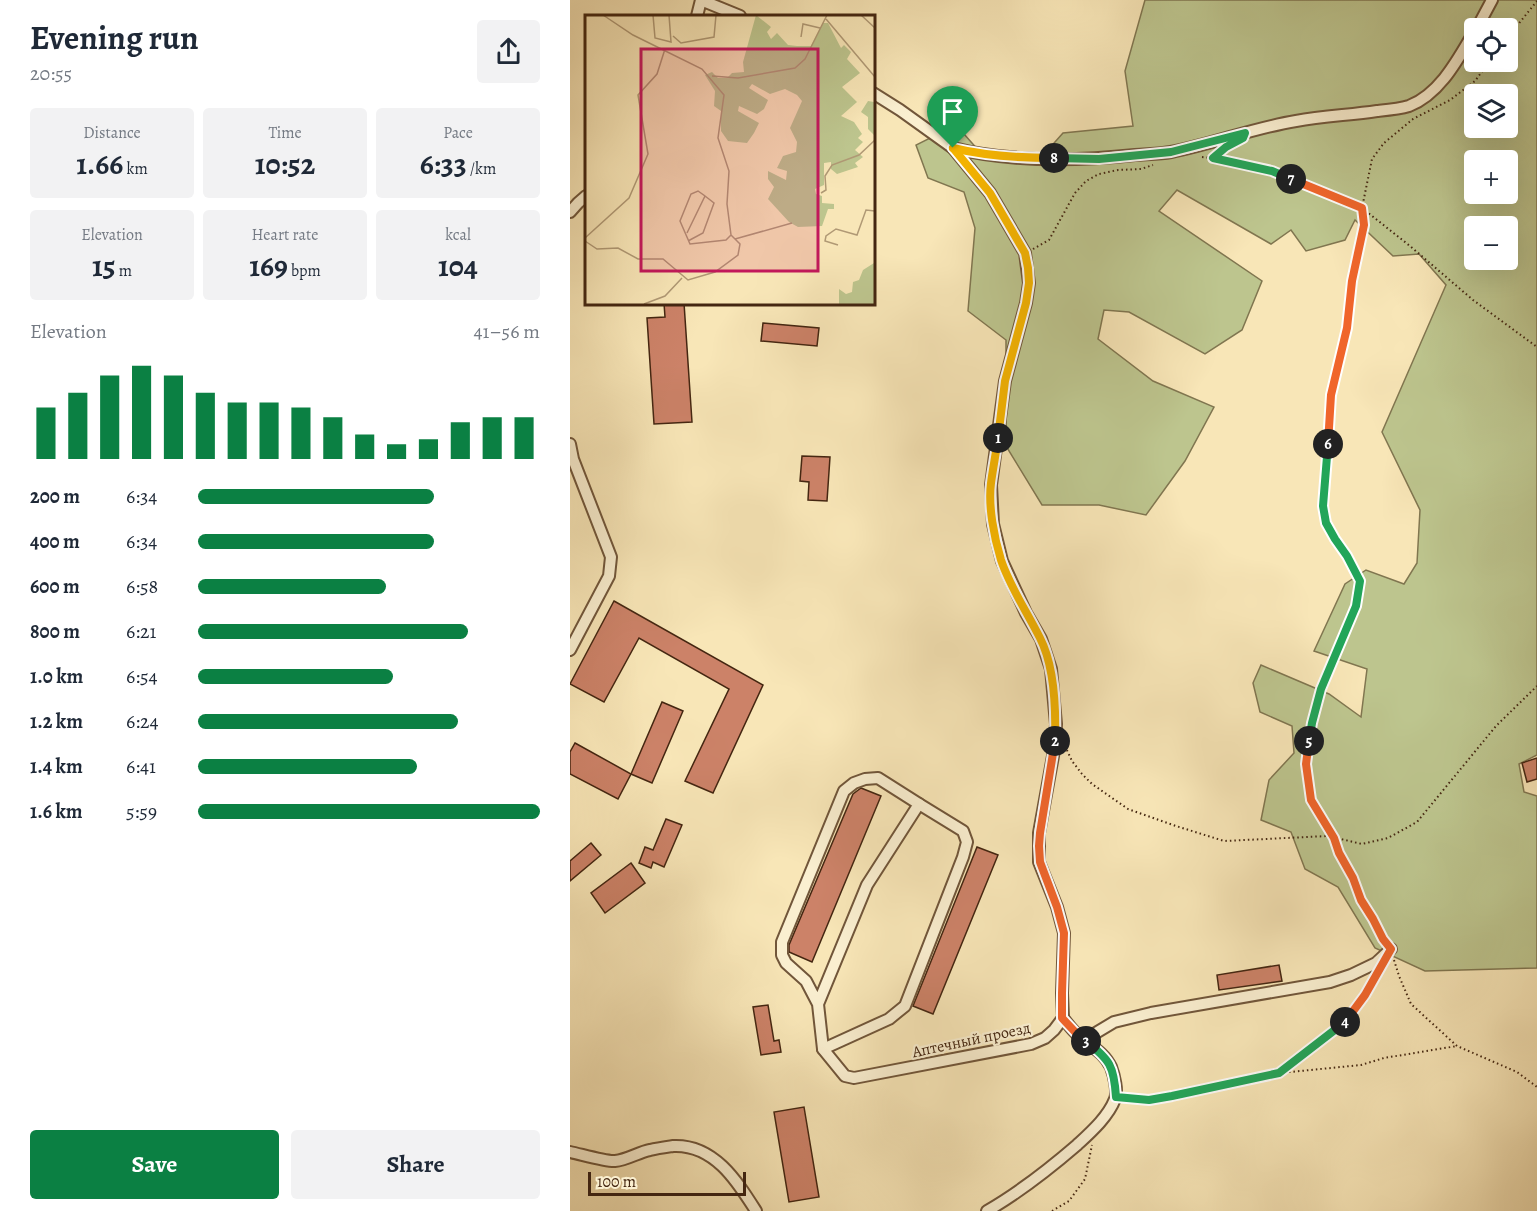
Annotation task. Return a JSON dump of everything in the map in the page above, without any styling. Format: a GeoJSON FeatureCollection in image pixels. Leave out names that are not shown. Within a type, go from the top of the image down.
{"type":"FeatureCollection","features":[{"type":"Feature","properties":{"kind":"street"},"geometry":{"type":"LineString","coordinates":[[697,15],[701,0],[738,15]]}},
{"type":"Feature","properties":{"kind":"street"},"geometry":{"type":"LineString","coordinates":[[1482,18],[1492,0]]}},
{"type":"Feature","properties":{"kind":"street"},"geometry":{"type":"LineString","coordinates":[[953,148],[1026,158],[1099,159],[1171,152],[1293,122],[1410,105],[1440,84],[1464,49]]}},
{"type":"Feature","properties":{"kind":"street"},"geometry":{"type":"LineString","coordinates":[[874,94],[953,148],[990,193],[1025,253],[1029,283],[1026,303],[1005,381],[991,485],[993,524],[1002,561],[1041,639],[1051,669],[1056,724],[1055,746],[1039,846],[1040,862],[1064,933],[1062,1018],[1077,1034],[1104,1055],[1112,1068],[1115,1084],[1116,1097],[1097,1125],[1050,1169],[1016,1194],[987,1211]]}},
{"type":"Feature","properties":{"kind":"street"},"geometry":{"type":"LineString","coordinates":[[570,212],[585,197]]}},
{"type":"Feature","properties":{"kind":"street"},"geometry":{"type":"LineString","coordinates":[[570,444],[573,459],[611,557],[609,576],[570,650]]}},
{"type":"Feature","properties":{"kind":"street"},"geometry":{"type":"LineString","coordinates":[[865,778],[878,778],[919,804],[963,831],[967,842],[922,963],[905,1006],[889,1019],[823,1049],[818,1004],[806,981],[786,963],[782,955],[782,942],[844,791],[865,778]]}},
{"type":"Feature","properties":{"kind":"street"},"geometry":{"type":"LineString","coordinates":[[818,1004],[867,885],[919,804]]}},
{"type":"Feature","properties":{"kind":"street"},"geometry":{"type":"LineString","coordinates":[[1084,1040],[1114,1022],[1151,1013],[1330,982],[1376,963],[1391,949]]}},
{"type":"Feature","properties":{"kind":"street","name":"Аптечный проезд"},"geometry":{"type":"LineString","coordinates":[[823,1049],[845,1076],[854,1078],[1031,1044],[1045,1038],[1062,1018]]}},
{"type":"Feature","properties":{"kind":"street"},"geometry":{"type":"LineString","coordinates":[[570,1152],[615,1161],[656,1149],[674,1146],[691,1148],[711,1157],[724,1167],[738,1183],[756,1211]]}},
{"type":"Feature","properties":{"kind":"path"},"geometry":{"type":"LineString","coordinates":[[1518,25],[1537,1]]}},
{"type":"Feature","properties":{"kind":"path"},"geometry":{"type":"LineString","coordinates":[[1482,72],[1475,81],[1450,100],[1413,119],[1384,143],[1372,159],[1362,208],[1364,225],[1352,281],[1347,328],[1331,395],[1323,506],[1326,523],[1360,581],[1356,606],[1321,689],[1312,723],[1306,764],[1311,800],[1334,838],[1361,900],[1391,949],[1411,1004],[1457,1046],[1517,1072],[1537,1087]]}},
{"type":"Feature","properties":{"kind":"path"},"geometry":{"type":"LineString","coordinates":[[1213,158],[1226,147]]}},
{"type":"Feature","properties":{"kind":"path"},"geometry":{"type":"LineString","coordinates":[[1203,156],[1272,171],[1362,208],[1473,300],[1537,347]]}},
{"type":"Feature","properties":{"kind":"path"},"geometry":{"type":"LineString","coordinates":[[1025,253],[1049,240],[1075,193],[1086,181],[1099,174],[1141,169],[1160,162]]}},
{"type":"Feature","properties":{"kind":"path"},"geometry":{"type":"LineString","coordinates":[[1064,743],[1072,761],[1092,784],[1128,809],[1176,826],[1224,842],[1328,836],[1362,844],[1388,838],[1417,822],[1496,726],[1537,686]]}},
{"type":"Feature","properties":{"kind":"path"},"geometry":{"type":"LineString","coordinates":[[1279,1073],[1345,1022],[1380,970]]}},
{"type":"Feature","properties":{"kind":"path"},"geometry":{"type":"LineString","coordinates":[[1116,1097],[1149,1100],[1279,1073],[1361,1065],[1384,1058],[1457,1046]]}},
{"type":"Feature","properties":{"kind":"path"},"geometry":{"type":"LineString","coordinates":[[1052,1211],[1069,1201],[1085,1179],[1097,1125]]}},
{"type":"Feature","properties":{"kind":"green space"},"geometry":{"type":"Polygon","coordinates":[[[1145,0],[1537,0],[1537,755],[1519,764],[1524,792],[1537,796],[1537,968],[1425,971],[1375,948],[1338,887],[1305,869],[1291,832],[1261,820],[1269,780],[1294,753],[1292,726],[1260,712],[1253,683],[1261,665],[1329,694],[1361,717],[1367,669],[1314,651],[1345,584],[1366,570],[1404,584],[1417,563],[1420,510],[1382,432],[1446,285],[1419,254],[1393,256],[1355,220],[1345,240],[1306,251],[1291,230],[1271,244],[1177,190],[1159,211],[1262,281],[1242,330],[1205,354],[1129,312],[1104,310],[1098,339],[1153,381],[1214,407],[1185,461],[1146,515],[1099,505],[1042,505],[1006,446],[1006,340],[968,311],[975,228],[964,192],[928,178],[916,145],[956,125],[987,160],[1039,160],[1063,133],[1133,126],[1125,71],[1145,0]]]}},
{"type":"Feature","properties":{"kind":"building"},"geometry":{"type":"Polygon","coordinates":[[[664,304],[684,304],[692,422],[654,424],[647,318],[665,317],[664,304]]]}},
{"type":"Feature","properties":{"kind":"building"},"geometry":{"type":"Polygon","coordinates":[[[763,323],[819,328],[817,346],[761,341],[763,323]]]}},
{"type":"Feature","properties":{"kind":"building"},"geometry":{"type":"Polygon","coordinates":[[[802,456],[830,457],[827,501],[808,500],[809,482],[800,481],[802,456]]]}},
{"type":"Feature","properties":{"kind":"building"},"geometry":{"type":"Polygon","coordinates":[[[614,601],[763,685],[713,793],[685,781],[729,689],[639,638],[604,702],[570,684],[614,601]]]}},
{"type":"Feature","properties":{"kind":"building"},"geometry":{"type":"Polygon","coordinates":[[[662,702],[683,711],[652,783],[631,774],[662,702]]]}},
{"type":"Feature","properties":{"kind":"building"},"geometry":{"type":"Polygon","coordinates":[[[575,743],[631,774],[618,799],[570,774],[570,752],[575,743]]]}},
{"type":"Feature","properties":{"kind":"building"},"geometry":{"type":"Polygon","coordinates":[[[1537,758],[1537,779],[1527,782],[1522,763],[1537,758]]]}},
{"type":"Feature","properties":{"kind":"building"},"geometry":{"type":"Polygon","coordinates":[[[861,788],[881,796],[812,962],[789,952],[789,945],[853,794],[861,788]]]}},
{"type":"Feature","properties":{"kind":"building"},"geometry":{"type":"Polygon","coordinates":[[[666,819],[682,825],[664,867],[653,862],[651,868],[639,863],[645,847],[653,850],[666,819]]]}},
{"type":"Feature","properties":{"kind":"building"},"geometry":{"type":"Polygon","coordinates":[[[591,843],[601,855],[570,881],[570,861],[591,843]]]}},
{"type":"Feature","properties":{"kind":"building"},"geometry":{"type":"Polygon","coordinates":[[[977,847],[998,855],[933,1014],[913,1006],[977,847]]]}},
{"type":"Feature","properties":{"kind":"building"},"geometry":{"type":"Polygon","coordinates":[[[631,863],[645,883],[605,913],[591,893],[631,863]]]}},
{"type":"Feature","properties":{"kind":"building"},"geometry":{"type":"Polygon","coordinates":[[[1279,965],[1282,981],[1219,990],[1217,975],[1279,965]]]}},
{"type":"Feature","properties":{"kind":"building"},"geometry":{"type":"Polygon","coordinates":[[[768,1005],[774,1041],[779,1040],[781,1052],[761,1055],[753,1007],[768,1005]]]}},
{"type":"Feature","properties":{"kind":"building"},"geometry":{"type":"Polygon","coordinates":[[[804,1107],[819,1197],[789,1202],[774,1112],[804,1107]]]}},
{"type":"Feature","properties":{"kind":"route"},"geometry":{"type":"LineString","coordinates":[[1245,133],[1243,138],[1226,147],[1213,158],[1272,171],[1362,208],[1364,225],[1352,281],[1347,328],[1331,395],[1323,506],[1326,523],[1360,581],[1356,606],[1321,689],[1312,723],[1306,764],[1311,800],[1334,838],[1361,900],[1391,949],[1365,995],[1345,1022],[1279,1073],[1149,1100],[1116,1097],[1112,1068],[1104,1055],[1077,1034],[1062,1018],[1064,933],[1040,862],[1039,846],[1055,746],[1056,724],[1051,669],[1041,639],[1002,561],[993,524],[991,485],[1005,381],[1026,303],[1029,283],[1028,268],[1025,253],[990,193],[953,148],[1026,158],[1099,159],[1171,152],[1245,133]]}}]}
